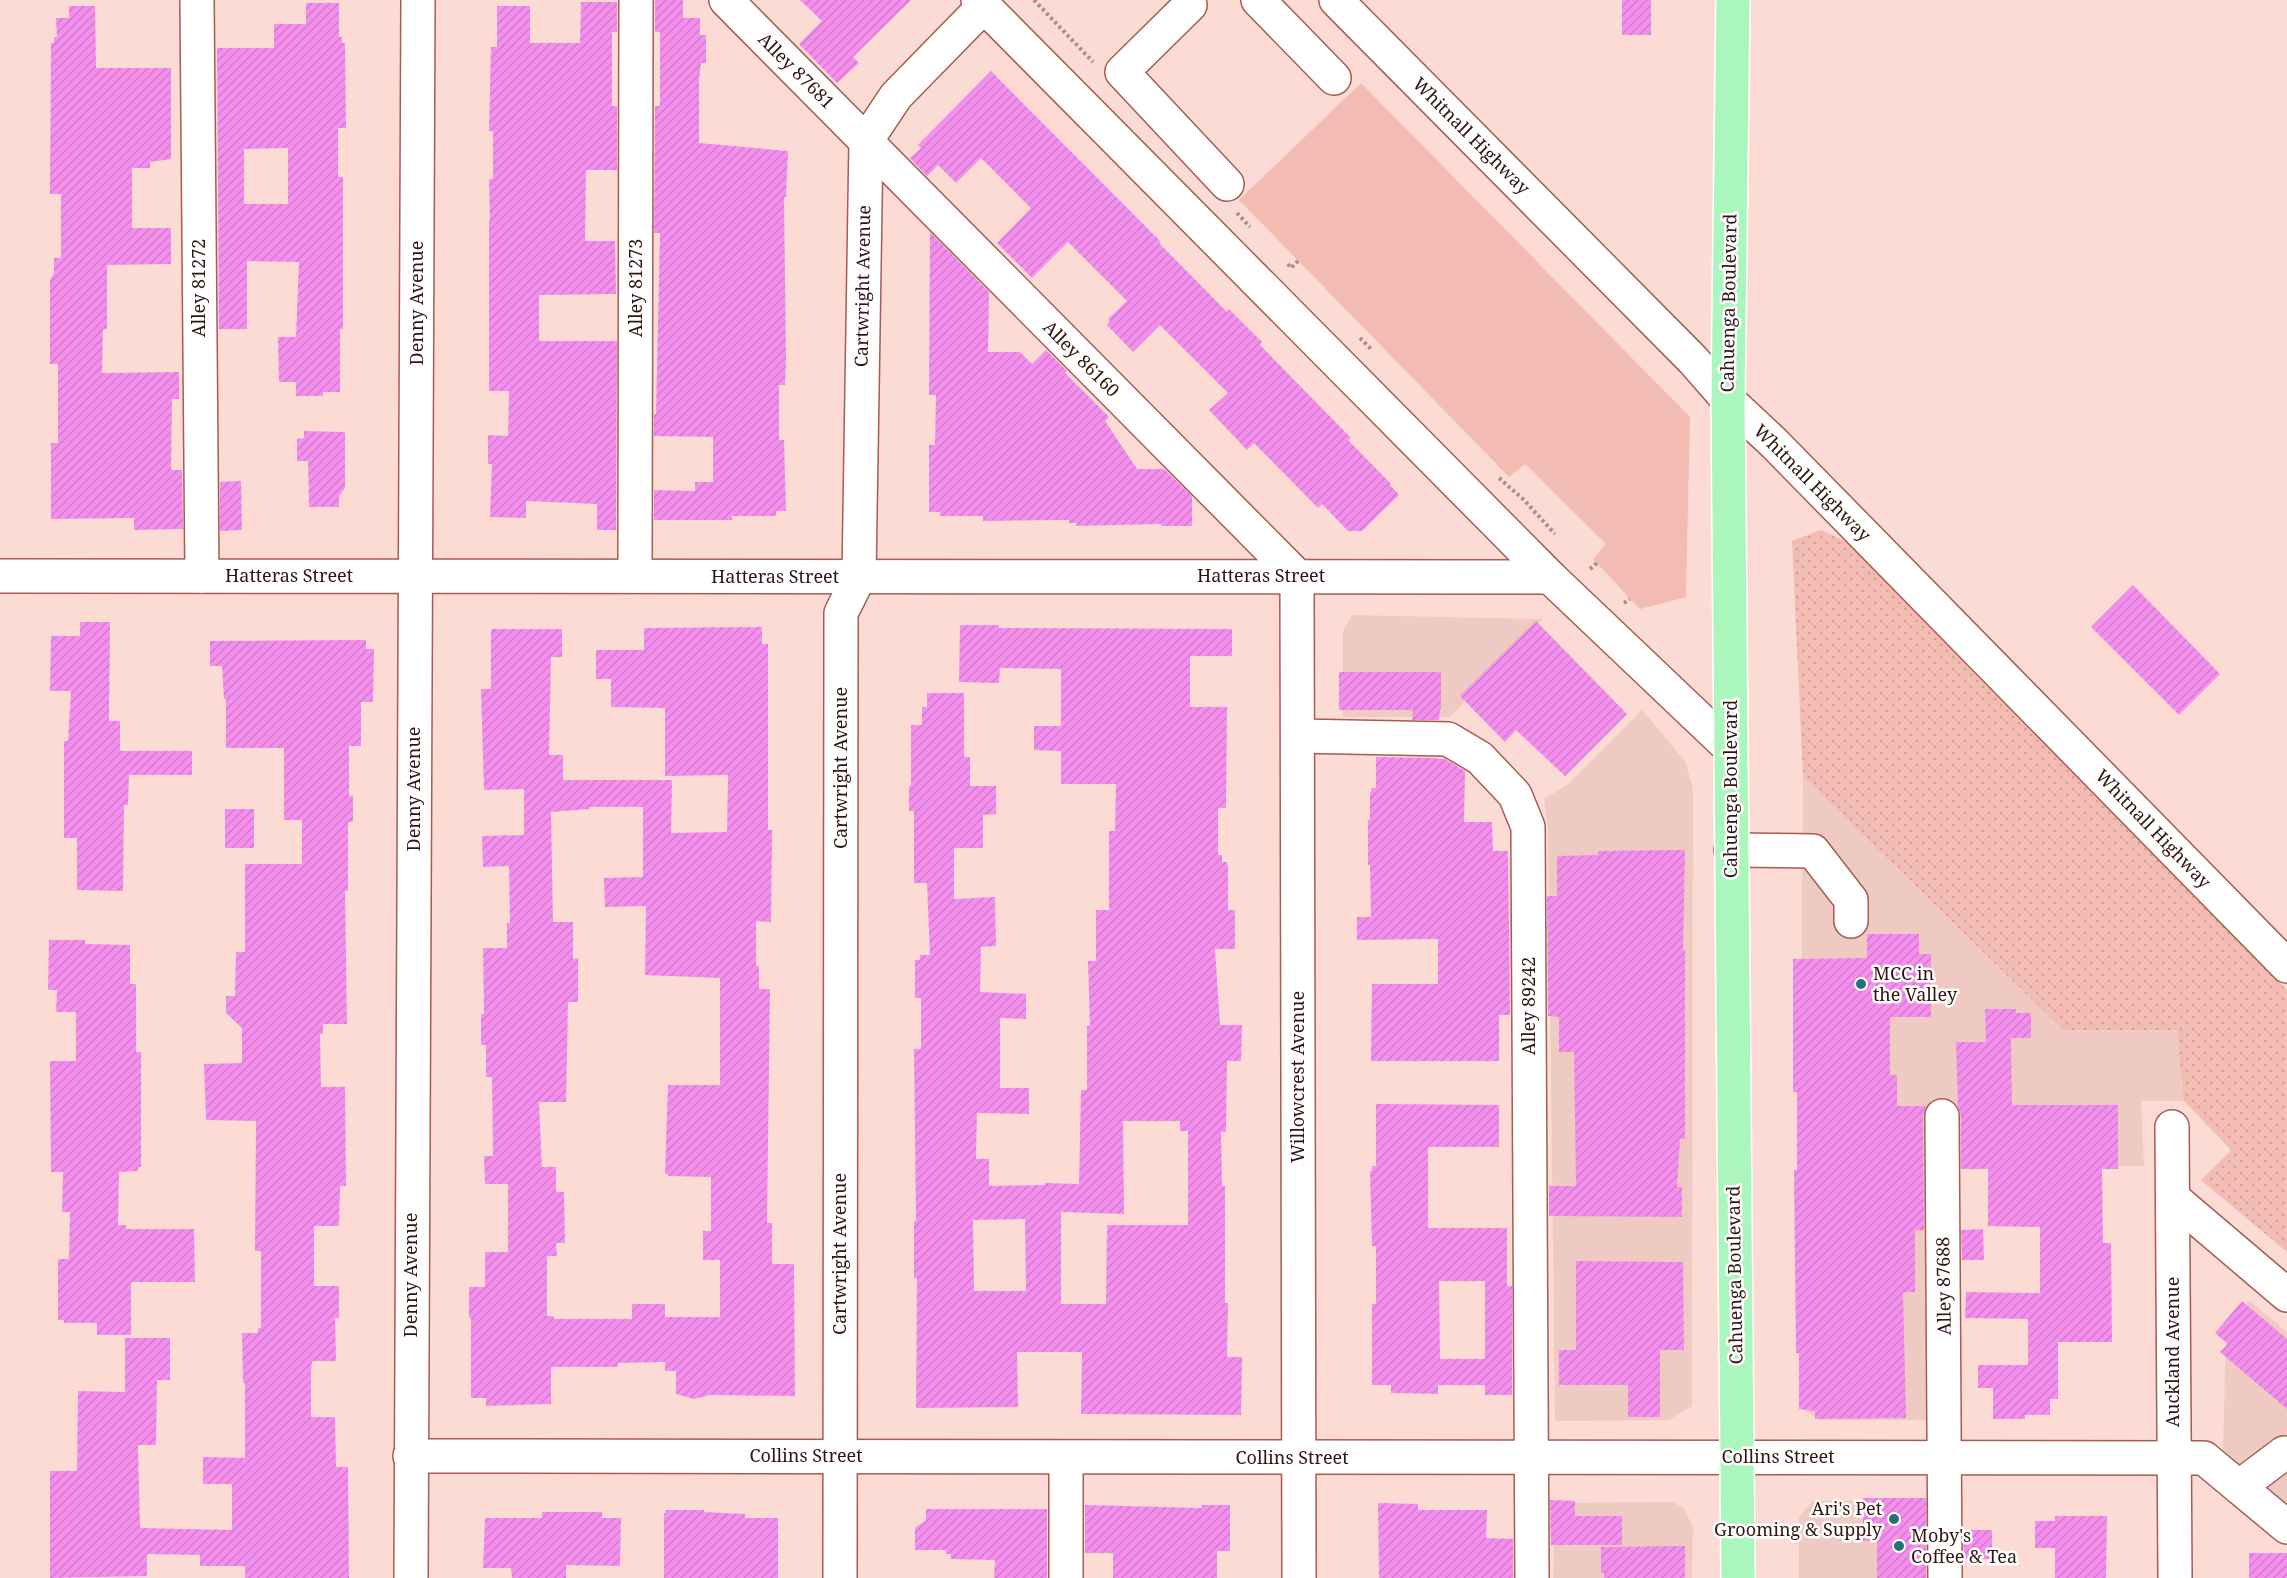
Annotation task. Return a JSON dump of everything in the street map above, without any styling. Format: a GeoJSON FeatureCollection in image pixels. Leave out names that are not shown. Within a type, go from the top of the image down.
{"type":"FeatureCollection","features":[{"type":"Feature","properties":{"kind":"main road","name":"Cahuenga Boulevard"},"geometry":{"type":"LineString","coordinates":[[1733,0],[1728,400],[1738,1578]]}},
{"type":"Feature","properties":{"kind":"street","name":"Alley 81272"},"geometry":{"type":"LineString","coordinates":[[197,0],[201,576]]}},
{"type":"Feature","properties":{"kind":"street","name":"Denny Avenue"},"geometry":{"type":"LineString","coordinates":[[411,1578],[418,0]]}},
{"type":"Feature","properties":{"kind":"street","name":"Alley 81273"},"geometry":{"type":"LineString","coordinates":[[635,576],[636,0]]}},
{"type":"Feature","properties":{"kind":"street","name":"Alley 87681"},"geometry":{"type":"LineString","coordinates":[[726,0],[866,141]]}},
{"type":"Feature","properties":{"kind":"street"},"geometry":{"type":"LineString","coordinates":[[1258,0],[1334,78]]}},
{"type":"Feature","properties":{"kind":"street","name":"Whitnall Highway"},"geometry":{"type":"LineString","coordinates":[[1336,0],[1693,360],[1728,400],[1774,443],[2287,966]]}},
{"type":"Feature","properties":{"kind":"street"},"geometry":{"type":"LineString","coordinates":[[1190,2],[1122,72],[1227,184]]}},
{"type":"Feature","properties":{"kind":"street"},"geometry":{"type":"LineString","coordinates":[[866,141],[896,96],[981,3],[1550,577],[1731,749]]}},
{"type":"Feature","properties":{"kind":"street","name":"Alley 86160"},"geometry":{"type":"LineString","coordinates":[[866,141],[1297,576]]}},
{"type":"Feature","properties":{"kind":"street","name":"Cartwright Avenue"},"geometry":{"type":"LineString","coordinates":[[840,1578],[841,613],[859,577],[866,141]]}},
{"type":"Feature","properties":{"kind":"street","name":"Hatteras Street"},"geometry":{"type":"LineString","coordinates":[[0,576],[1550,577]]}},
{"type":"Feature","properties":{"kind":"street","name":"Willowcrest Avenue"},"geometry":{"type":"LineString","coordinates":[[1297,576],[1299,1578]]}},
{"type":"Feature","properties":{"kind":"street","name":"Alley 89242"},"geometry":{"type":"LineString","coordinates":[[1298,736],[1448,739],[1480,758],[1515,795],[1528,827],[1532,1578]]}},
{"type":"Feature","properties":{"kind":"street"},"geometry":{"type":"LineString","coordinates":[[1731,850],[1813,851],[1851,900],[1851,921]]}},
{"type":"Feature","properties":{"kind":"street","name":"Alley 87688"},"geometry":{"type":"LineString","coordinates":[[1942,1116],[1945,1578]]}},
{"type":"Feature","properties":{"kind":"street","name":"Auckland Avenue"},"geometry":{"type":"LineString","coordinates":[[2172,1127],[2175,1578]]}},
{"type":"Feature","properties":{"kind":"street"},"geometry":{"type":"LineString","coordinates":[[2173,1198],[2287,1295]]}},
{"type":"Feature","properties":{"kind":"street"},"geometry":{"type":"LineString","coordinates":[[2239,1487],[2284,1453],[2287,1455]]}},
{"type":"Feature","properties":{"kind":"street","name":"Collins Street"},"geometry":{"type":"LineString","coordinates":[[410,1456],[2204,1458],[2287,1527]]}},
{"type":"Feature","properties":{"kind":"street"},"geometry":{"type":"LineString","coordinates":[[1066,1458],[1066,1578]]}},
{"type":"Feature","properties":{"kind":"path"},"geometry":{"type":"LineString","coordinates":[[1590,570],[1597,563]]}},
{"type":"Feature","properties":{"kind":"shaded area"},"geometry":{"type":"Polygon","coordinates":[[[1361,83],[1690,417],[1686,597],[1640,609],[1593,559],[1606,544],[1525,464],[1509,477],[1239,200],[1361,83]]]}},
{"type":"Feature","properties":{"kind":"shaded area"},"geometry":{"type":"Polygon","coordinates":[[[1821,530],[1849,543],[2287,990],[2287,1252],[2201,1180],[2231,1150],[2184,1101],[2177,1030],[2063,1030],[1803,776],[1792,541],[1821,530]]]}},
{"type":"Feature","properties":{"kind":"shaded area"},"geometry":{"type":"Polygon","coordinates":[[[1352,615],[1543,619],[1450,717],[1343,717],[1343,631],[1352,615]]]}},
{"type":"Feature","properties":{"kind":"shaded area"},"geometry":{"type":"Polygon","coordinates":[[[1642,710],[1685,761],[1693,788],[1692,1406],[1669,1420],[1555,1421],[1548,827],[1544,799],[1568,784],[1642,710]]]}},
{"type":"Feature","properties":{"kind":"shaded area"},"geometry":{"type":"Polygon","coordinates":[[[1803,776],[2063,1030],[2178,1030],[2184,1101],[2141,1101],[2144,1166],[1939,1168],[1934,1420],[1819,1420],[1802,1408],[1803,776]]]}},
{"type":"Feature","properties":{"kind":"shaded area"},"geometry":{"type":"Polygon","coordinates":[[[2250,1301],[2287,1332],[2287,1503],[2223,1451],[2226,1323],[2250,1301]]]}},
{"type":"Feature","properties":{"kind":"shaded area"},"geometry":{"type":"Polygon","coordinates":[[[1932,1500],[1933,1578],[1799,1578],[1799,1517],[1813,1501],[1932,1500]]]}},
{"type":"Feature","properties":{"kind":"shaded area"},"geometry":{"type":"Polygon","coordinates":[[[1672,1502],[1683,1507],[1693,1527],[1692,1578],[1553,1578],[1555,1503],[1672,1502]]]}},
{"type":"Feature","properties":{"kind":"building"},"geometry":{"type":"Polygon","coordinates":[[[683,0],[683,18],[700,18],[700,35],[706,35],[706,63],[701,63],[699,79],[699,143],[788,151],[786,197],[784,197],[785,385],[779,385],[779,440],[784,440],[786,511],[776,511],[776,516],[732,516],[732,520],[654,520],[654,490],[695,491],[695,482],[713,482],[713,437],[654,436],[660,233],[654,233],[655,106],[660,106],[660,32],[655,32],[655,1],[683,0]]]}},
{"type":"Feature","properties":{"kind":"building"},"geometry":{"type":"Polygon","coordinates":[[[800,0],[911,0],[853,57],[859,63],[837,83],[799,44],[822,21],[800,0]]]}},
{"type":"Feature","properties":{"kind":"building"},"geometry":{"type":"Polygon","coordinates":[[[1622,0],[1651,0],[1651,35],[1622,35],[1622,0]]]}},
{"type":"Feature","properties":{"kind":"building"},"geometry":{"type":"Polygon","coordinates":[[[581,2],[617,2],[617,32],[612,32],[612,106],[617,106],[617,170],[586,170],[585,241],[615,241],[616,294],[539,295],[539,341],[617,341],[616,530],[597,530],[597,504],[526,501],[526,518],[490,517],[492,464],[488,464],[488,435],[508,436],[509,391],[489,391],[489,179],[493,179],[493,131],[489,131],[491,47],[497,47],[497,6],[530,6],[530,43],[580,43],[581,2]]]}},
{"type":"Feature","properties":{"kind":"building"},"geometry":{"type":"Polygon","coordinates":[[[306,3],[339,3],[339,37],[342,37],[342,43],[345,43],[346,128],[338,128],[338,177],[343,177],[343,329],[340,329],[340,392],[323,392],[323,396],[296,396],[296,382],[279,382],[278,337],[296,337],[299,262],[247,261],[247,329],[219,329],[217,48],[274,48],[274,24],[306,24],[306,3]],[[288,148],[244,149],[244,204],[288,204],[288,148]]]}},
{"type":"Feature","properties":{"kind":"building"},"geometry":{"type":"Polygon","coordinates":[[[69,6],[95,6],[96,68],[171,68],[171,159],[150,162],[150,168],[132,168],[132,228],[171,228],[171,264],[107,265],[107,329],[103,329],[102,373],[179,372],[179,399],[172,399],[171,470],[182,470],[183,529],[134,530],[134,518],[51,519],[51,443],[58,443],[58,364],[50,364],[50,280],[54,273],[54,258],[61,258],[61,194],[50,194],[51,43],[54,43],[54,37],[57,37],[56,18],[69,18],[69,6]]]}},
{"type":"Feature","properties":{"kind":"building"},"geometry":{"type":"Polygon","coordinates":[[[991,71],[1161,242],[1159,243],[1227,312],[1229,309],[1262,342],[1260,345],[1351,438],[1348,440],[1391,484],[1399,495],[1362,531],[1348,531],[1322,504],[1318,508],[1254,443],[1247,450],[1209,410],[1228,393],[1160,325],[1133,352],[1107,325],[1110,321],[1108,319],[1127,301],[1068,242],[1032,278],[997,243],[1031,208],[981,158],[956,183],[938,165],[927,176],[910,158],[921,148],[918,145],[991,71]]]}},
{"type":"Feature","properties":{"kind":"building"},"geometry":{"type":"Polygon","coordinates":[[[930,232],[989,292],[988,352],[1020,352],[1032,364],[1046,350],[1067,371],[1065,373],[1109,417],[1105,421],[1137,469],[1164,469],[1192,496],[1192,526],[1161,526],[1161,524],[1076,526],[1077,523],[1069,523],[1069,520],[983,521],[983,516],[940,516],[940,512],[929,512],[929,445],[935,445],[936,395],[929,395],[930,232]]]}},
{"type":"Feature","properties":{"kind":"building"},"geometry":{"type":"Polygon","coordinates":[[[304,431],[345,432],[345,488],[339,496],[339,507],[309,507],[308,461],[297,461],[297,439],[304,438],[304,431]]]}},
{"type":"Feature","properties":{"kind":"building"},"geometry":{"type":"Polygon","coordinates":[[[241,481],[242,530],[220,531],[220,482],[241,481]]]}},
{"type":"Feature","properties":{"kind":"building"},"geometry":{"type":"Polygon","coordinates":[[[2133,585],[2220,674],[2179,715],[2091,627],[2133,585]]]}},
{"type":"Feature","properties":{"kind":"building"},"geometry":{"type":"Polygon","coordinates":[[[1536,621],[1627,714],[1565,776],[1516,730],[1505,742],[1460,696],[1536,621]]]}},
{"type":"Feature","properties":{"kind":"building"},"geometry":{"type":"Polygon","coordinates":[[[80,622],[110,622],[109,721],[120,721],[120,751],[192,751],[192,775],[129,775],[128,805],[124,805],[123,891],[77,890],[77,838],[64,838],[64,741],[68,741],[71,691],[50,691],[51,636],[80,636],[80,622]]]}},
{"type":"Feature","properties":{"kind":"building"},"geometry":{"type":"Polygon","coordinates":[[[960,625],[999,625],[999,628],[1232,629],[1232,656],[1190,656],[1190,707],[1227,707],[1226,808],[1218,808],[1218,855],[1222,855],[1222,862],[1227,862],[1228,867],[1228,910],[1235,910],[1235,949],[1215,949],[1220,1025],[1242,1025],[1241,1061],[1227,1061],[1226,1132],[1221,1132],[1222,1186],[1225,1186],[1227,1357],[1242,1357],[1241,1415],[1081,1414],[1082,1352],[1017,1352],[1018,1407],[916,1408],[914,1049],[921,1049],[921,998],[915,998],[915,960],[920,960],[920,955],[930,955],[927,883],[914,883],[914,811],[909,811],[909,786],[911,786],[911,725],[922,725],[922,707],[927,707],[927,693],[964,693],[964,757],[970,757],[970,786],[996,786],[996,814],[983,815],[983,848],[954,848],[954,899],[995,897],[996,946],[981,947],[980,992],[1026,994],[1026,1019],[1000,1018],[1000,1088],[1029,1088],[1029,1114],[977,1113],[976,1159],[989,1159],[989,1186],[1079,1184],[1081,1090],[1087,1090],[1087,1026],[1090,1026],[1088,961],[1096,961],[1096,910],[1109,910],[1109,831],[1115,831],[1116,784],[1061,784],[1061,751],[1034,750],[1034,726],[1061,726],[1061,669],[1000,668],[999,683],[959,682],[960,625]],[[1123,1121],[1124,1214],[1061,1212],[1061,1304],[1106,1304],[1107,1225],[1188,1225],[1188,1131],[1180,1131],[1180,1121],[1123,1121]],[[1025,1219],[973,1220],[974,1291],[1026,1291],[1025,1219]]]}},
{"type":"Feature","properties":{"kind":"building"},"geometry":{"type":"Polygon","coordinates":[[[762,627],[762,644],[768,644],[768,830],[772,830],[771,922],[756,921],[756,966],[759,966],[759,989],[770,989],[767,1223],[772,1223],[772,1264],[794,1264],[795,1396],[710,1395],[694,1399],[676,1394],[676,1371],[665,1371],[665,1362],[618,1363],[618,1367],[551,1367],[551,1404],[486,1406],[486,1398],[471,1398],[469,1287],[485,1287],[485,1252],[508,1252],[508,1184],[485,1184],[484,1156],[493,1156],[492,1077],[486,1077],[486,1045],[481,1045],[481,1014],[484,1014],[483,948],[507,948],[507,923],[510,923],[509,866],[483,867],[482,836],[524,835],[524,789],[484,790],[481,689],[491,689],[491,629],[562,629],[562,657],[551,657],[549,755],[563,755],[563,780],[672,780],[671,833],[727,832],[728,775],[665,776],[665,708],[611,707],[611,679],[596,679],[596,650],[644,650],[644,628],[762,627]],[[589,807],[589,809],[551,812],[553,922],[573,922],[573,959],[578,958],[578,1002],[568,1002],[566,1102],[539,1102],[542,1167],[556,1167],[556,1192],[564,1192],[565,1243],[556,1243],[557,1256],[547,1256],[547,1316],[554,1316],[554,1319],[632,1319],[632,1304],[665,1304],[665,1317],[720,1317],[720,1260],[703,1260],[703,1231],[711,1231],[711,1177],[668,1176],[665,1174],[668,1085],[720,1085],[720,978],[645,975],[646,906],[605,907],[604,878],[643,877],[643,807],[589,807]]]}},
{"type":"Feature","properties":{"kind":"building"},"geometry":{"type":"Polygon","coordinates":[[[366,640],[366,649],[374,649],[373,702],[361,702],[361,746],[349,746],[349,796],[353,796],[353,822],[348,822],[348,891],[345,891],[347,1024],[323,1024],[323,1034],[320,1034],[321,1087],[345,1087],[346,1186],[340,1186],[339,1226],[314,1226],[314,1286],[339,1286],[339,1318],[335,1318],[336,1361],[312,1361],[311,1372],[311,1417],[335,1417],[336,1467],[348,1467],[349,1578],[245,1578],[245,1566],[200,1566],[200,1555],[147,1554],[147,1576],[50,1578],[50,1471],[77,1471],[78,1391],[125,1392],[125,1338],[170,1338],[170,1380],[157,1380],[156,1445],[138,1445],[140,1528],[232,1530],[232,1484],[203,1484],[203,1457],[245,1458],[242,1333],[258,1333],[258,1328],[261,1328],[261,1251],[255,1251],[256,1121],[206,1120],[204,1064],[242,1063],[242,1028],[226,1013],[226,996],[235,996],[236,952],[245,952],[245,864],[302,864],[302,820],[284,820],[284,748],[226,748],[226,699],[224,699],[222,666],[210,666],[210,641],[366,640]]]}},
{"type":"Feature","properties":{"kind":"building"},"geometry":{"type":"Polygon","coordinates":[[[1339,672],[1441,672],[1439,720],[1412,720],[1413,710],[1339,710],[1339,672]]]}},
{"type":"Feature","properties":{"kind":"building"},"geometry":{"type":"Polygon","coordinates":[[[1376,757],[1445,759],[1465,771],[1464,822],[1492,822],[1493,851],[1508,851],[1510,1015],[1499,1015],[1499,1061],[1371,1061],[1372,984],[1438,984],[1438,939],[1357,940],[1357,917],[1371,917],[1368,820],[1370,820],[1370,794],[1372,788],[1376,788],[1376,757]]]}},
{"type":"Feature","properties":{"kind":"building"},"geometry":{"type":"Polygon","coordinates":[[[225,809],[254,809],[254,848],[225,848],[225,809]]]}},
{"type":"Feature","properties":{"kind":"building"},"geometry":{"type":"Polygon","coordinates":[[[1685,850],[1683,950],[1685,950],[1685,1139],[1680,1139],[1677,1187],[1682,1187],[1682,1217],[1549,1216],[1549,1186],[1576,1186],[1574,1052],[1559,1052],[1559,1017],[1548,1016],[1547,896],[1557,896],[1557,856],[1598,855],[1598,851],[1685,850]]]}},
{"type":"Feature","properties":{"kind":"building"},"geometry":{"type":"Polygon","coordinates":[[[1867,934],[1919,934],[1919,954],[1931,954],[1931,1017],[1890,1017],[1890,1075],[1897,1075],[1897,1106],[1926,1106],[1923,1116],[1924,1230],[1915,1230],[1915,1292],[1903,1292],[1906,1418],[1815,1419],[1815,1411],[1799,1409],[1799,1353],[1796,1353],[1794,1170],[1797,1170],[1797,1092],[1793,1092],[1793,959],[1867,958],[1867,934]]]}},
{"type":"Feature","properties":{"kind":"building"},"geometry":{"type":"Polygon","coordinates":[[[49,940],[85,940],[85,944],[130,945],[130,984],[136,984],[136,1052],[141,1052],[141,1167],[138,1167],[138,1171],[119,1172],[118,1225],[126,1225],[126,1229],[194,1229],[195,1282],[131,1282],[131,1335],[97,1335],[97,1323],[64,1323],[64,1320],[58,1320],[58,1259],[69,1259],[70,1212],[62,1212],[63,1172],[51,1172],[50,1061],[76,1061],[76,1012],[56,1012],[57,990],[48,990],[49,940]]]}},
{"type":"Feature","properties":{"kind":"building"},"geometry":{"type":"Polygon","coordinates":[[[1985,1009],[2016,1009],[2016,1013],[2031,1013],[2031,1038],[2011,1038],[2012,1105],[2118,1105],[2118,1169],[2102,1169],[2103,1243],[2111,1243],[2112,1342],[2058,1342],[2058,1399],[2050,1399],[2050,1415],[2025,1415],[2025,1419],[1993,1419],[1993,1388],[1978,1388],[1978,1365],[2028,1365],[2028,1319],[1965,1318],[1966,1292],[2040,1293],[2040,1227],[1988,1226],[1988,1169],[1961,1169],[1961,1116],[1958,1106],[1956,1042],[1986,1042],[1985,1009]]]}},
{"type":"Feature","properties":{"kind":"building"},"geometry":{"type":"Polygon","coordinates":[[[1376,1104],[1499,1105],[1499,1147],[1428,1147],[1428,1228],[1507,1228],[1507,1286],[1512,1286],[1512,1395],[1485,1395],[1485,1385],[1438,1385],[1438,1394],[1391,1393],[1391,1385],[1372,1385],[1372,1304],[1376,1304],[1376,1246],[1372,1246],[1370,1171],[1372,1171],[1372,1166],[1376,1166],[1376,1104]],[[1439,1281],[1440,1359],[1485,1359],[1485,1281],[1439,1281]]]}},
{"type":"Feature","properties":{"kind":"building"},"geometry":{"type":"Polygon","coordinates":[[[1983,1229],[1984,1260],[1962,1260],[1961,1230],[1983,1229]]]}},
{"type":"Feature","properties":{"kind":"building"},"geometry":{"type":"Polygon","coordinates":[[[1576,1261],[1683,1262],[1684,1350],[1660,1350],[1660,1417],[1628,1417],[1628,1385],[1559,1385],[1559,1350],[1576,1350],[1576,1261]]]}},
{"type":"Feature","properties":{"kind":"building"},"geometry":{"type":"Polygon","coordinates":[[[2242,1301],[2287,1339],[2287,1409],[2220,1352],[2228,1344],[2215,1333],[2242,1301]]]}},
{"type":"Feature","properties":{"kind":"building"},"geometry":{"type":"Polygon","coordinates":[[[1863,1498],[1926,1498],[1926,1578],[1877,1578],[1877,1541],[1863,1541],[1863,1498]]]}},
{"type":"Feature","properties":{"kind":"building"},"geometry":{"type":"Polygon","coordinates":[[[1550,1500],[1575,1501],[1575,1516],[1622,1516],[1622,1545],[1551,1545],[1550,1500]]]}},
{"type":"Feature","properties":{"kind":"building"},"geometry":{"type":"Polygon","coordinates":[[[1378,1503],[1418,1504],[1418,1510],[1487,1510],[1486,1538],[1513,1539],[1513,1578],[1379,1578],[1378,1503]]]}},
{"type":"Feature","properties":{"kind":"building"},"geometry":{"type":"Polygon","coordinates":[[[1085,1505],[1202,1508],[1202,1505],[1230,1505],[1230,1551],[1217,1551],[1217,1578],[1113,1578],[1113,1553],[1085,1553],[1085,1505]]]}},
{"type":"Feature","properties":{"kind":"building"},"geometry":{"type":"Polygon","coordinates":[[[926,1509],[1047,1509],[1047,1578],[994,1578],[995,1560],[951,1559],[951,1554],[946,1554],[946,1550],[915,1550],[915,1528],[926,1520],[926,1509]]]}},
{"type":"Feature","properties":{"kind":"building"},"geometry":{"type":"Polygon","coordinates":[[[666,1510],[704,1510],[704,1512],[745,1514],[745,1518],[778,1518],[778,1578],[664,1578],[664,1513],[666,1510]]]}},
{"type":"Feature","properties":{"kind":"building"},"geometry":{"type":"Polygon","coordinates":[[[542,1512],[602,1512],[602,1518],[621,1518],[620,1566],[566,1565],[566,1578],[512,1578],[511,1568],[483,1568],[485,1518],[542,1518],[542,1512]]]}},
{"type":"Feature","properties":{"kind":"building"},"geometry":{"type":"Polygon","coordinates":[[[2055,1516],[2107,1516],[2106,1578],[2055,1578],[2055,1548],[2035,1548],[2035,1521],[2055,1521],[2055,1516]]]}},
{"type":"Feature","properties":{"kind":"building"},"geometry":{"type":"Polygon","coordinates":[[[1963,1530],[1992,1530],[1992,1559],[1964,1559],[1963,1530]]]}},
{"type":"Feature","properties":{"kind":"building"},"geometry":{"type":"Polygon","coordinates":[[[1685,1546],[1685,1578],[1604,1578],[1604,1573],[1601,1573],[1601,1547],[1685,1546]]]}},
{"type":"Feature","properties":{"kind":"building"},"geometry":{"type":"Polygon","coordinates":[[[2249,1553],[2287,1553],[2287,1578],[2249,1578],[2249,1553]]]}},
{"type":"Feature","properties":{"kind":"place","name":"MCC in the Valley"},"geometry":{"type":"Point","coordinates":[1861,984]}},
{"type":"Feature","properties":{"kind":"place","name":"Ari's Pet Grooming & Supply"},"geometry":{"type":"Point","coordinates":[1894,1519]}},
{"type":"Feature","properties":{"kind":"place","name":"Moby's Coffee & Tea"},"geometry":{"type":"Point","coordinates":[1899,1546]}}]}
